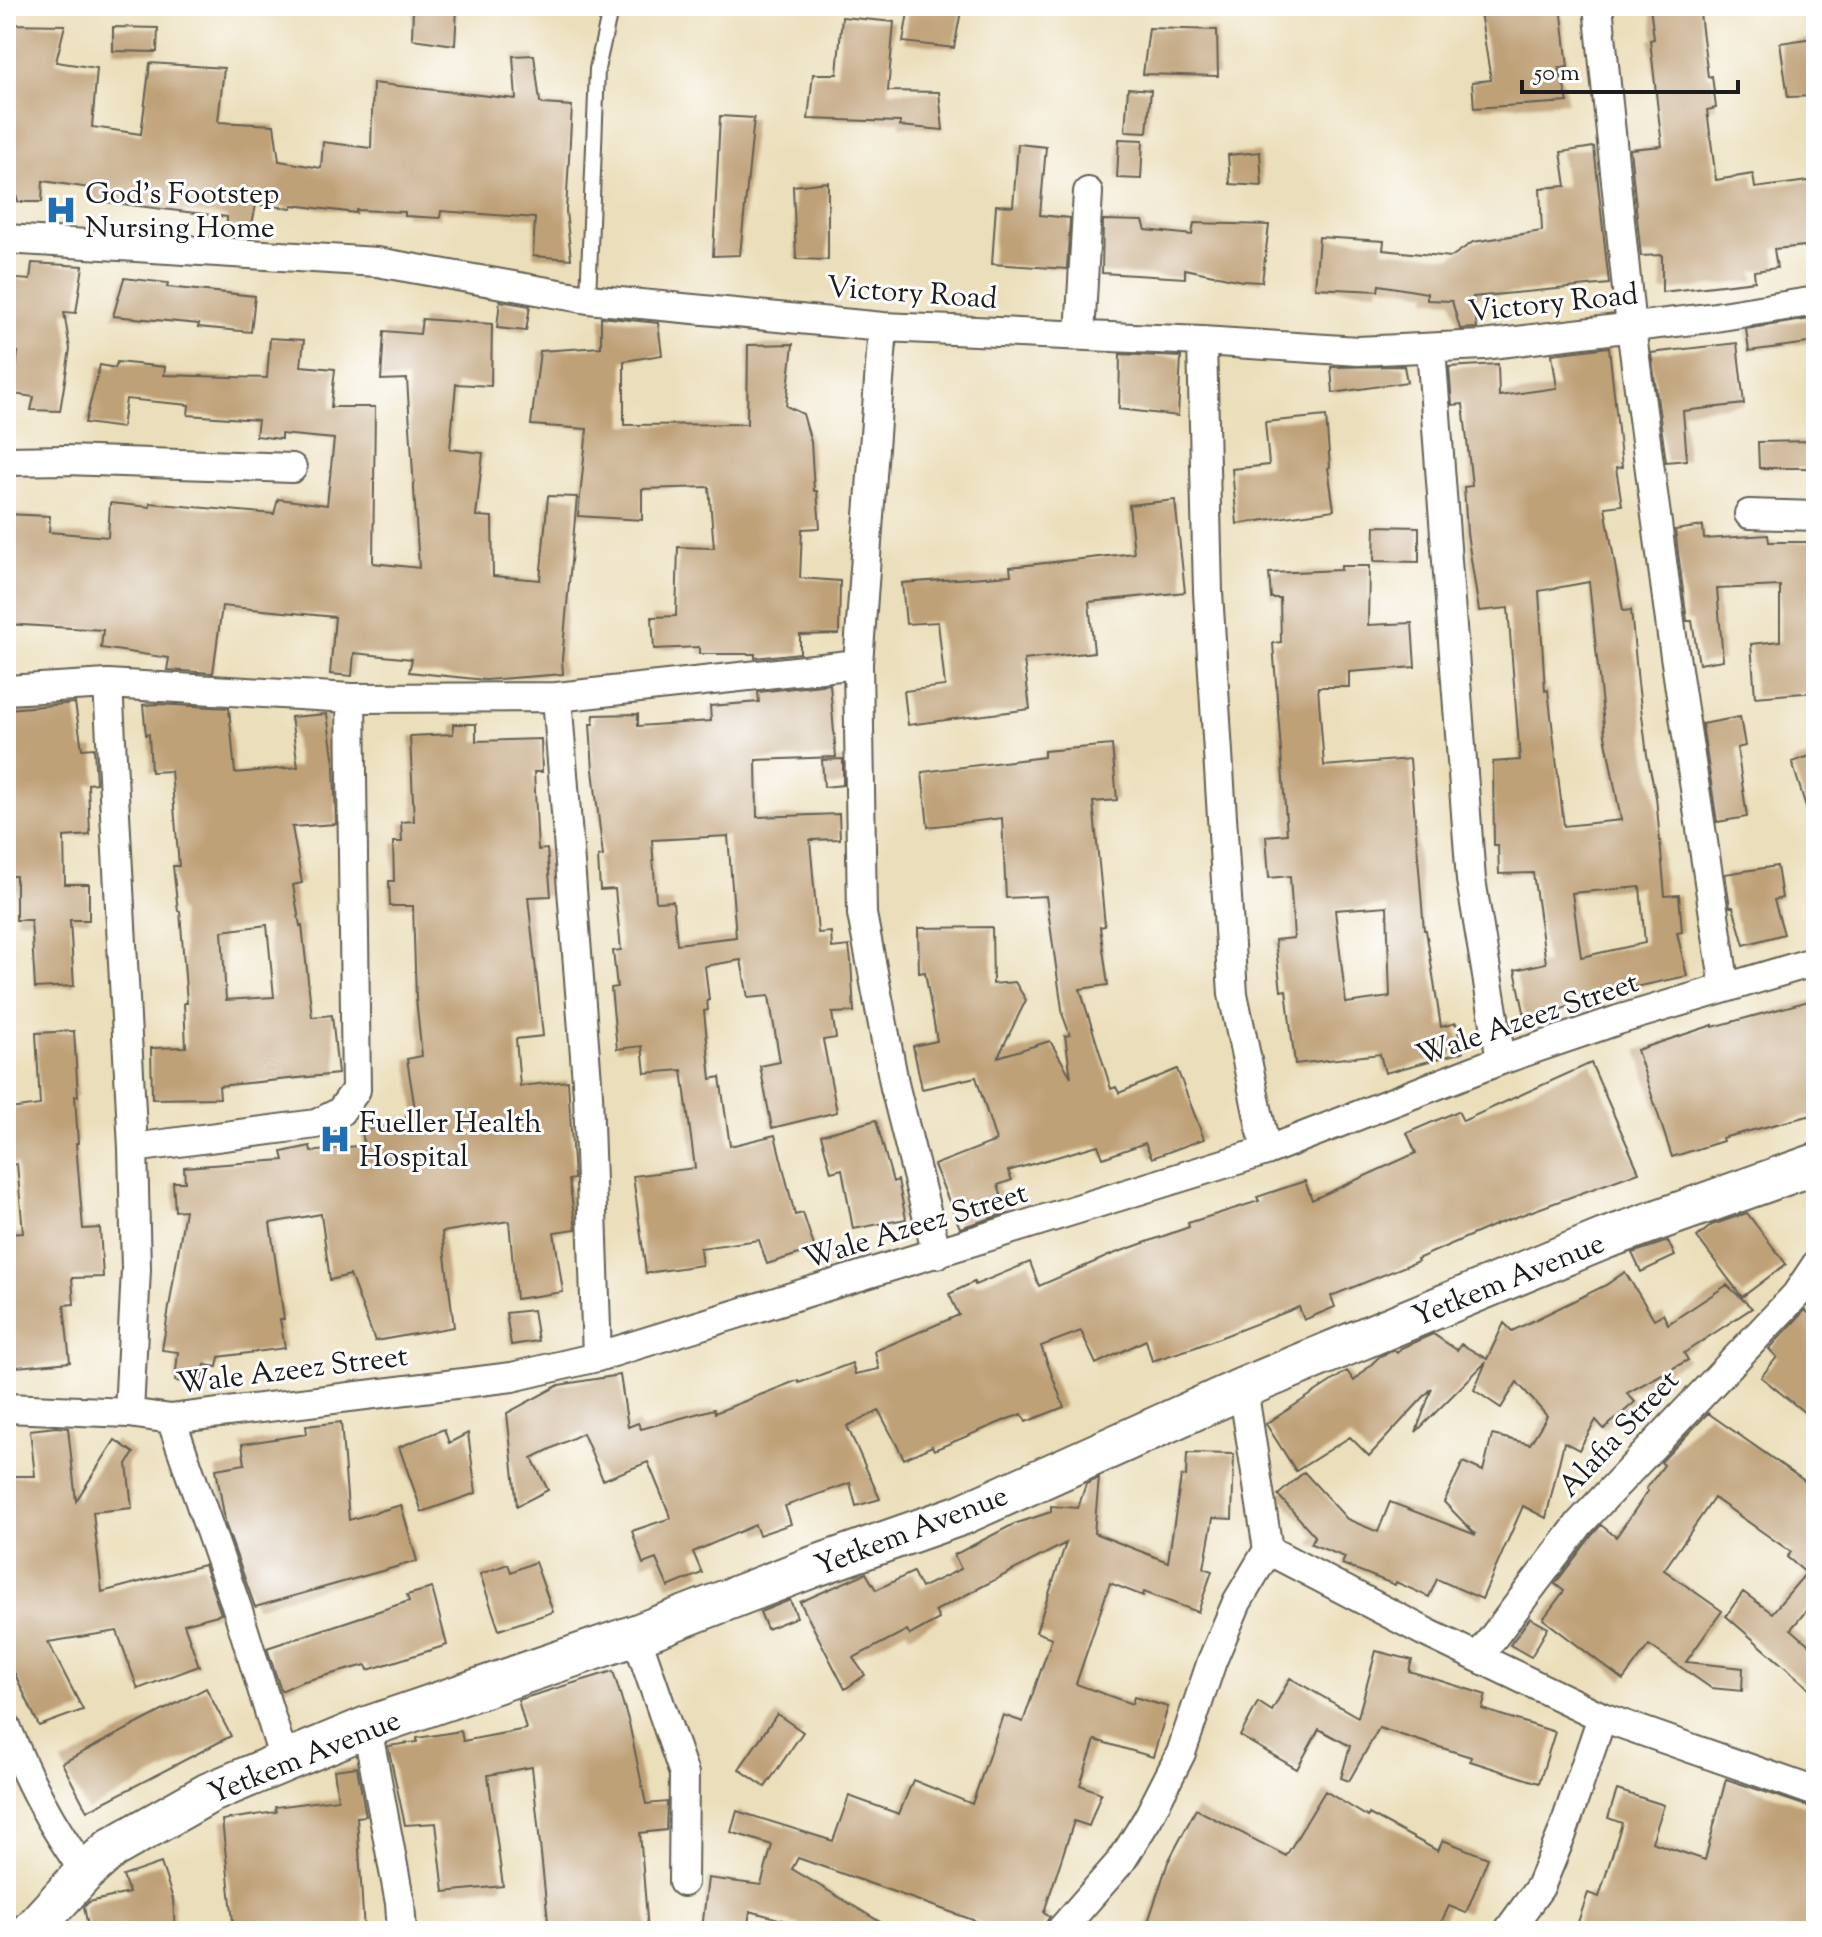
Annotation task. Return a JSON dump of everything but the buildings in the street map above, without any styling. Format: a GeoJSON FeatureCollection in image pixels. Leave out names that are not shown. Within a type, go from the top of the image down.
{"type":"FeatureCollection","features":[{"type":"Feature","properties":{"kind":"street"},"geometry":{"type":"LineString","coordinates":[[1598,6],[1631,328],[1674,651],[1725,988]]}},
{"type":"Feature","properties":{"kind":"street"},"geometry":{"type":"LineString","coordinates":[[1080,335],[1088,192]]}},
{"type":"Feature","properties":{"kind":"street","name":"Victory Road"},"geometry":{"type":"LineString","coordinates":[[6,239],[377,262],[588,299],[883,327],[1358,351],[1483,345],[1631,328],[1816,301]]}},
{"type":"Feature","properties":{"kind":"street"},"geometry":{"type":"LineString","coordinates":[[883,327],[858,664],[862,914],[895,1088],[937,1254]]}},
{"type":"Feature","properties":{"kind":"street"},"geometry":{"type":"LineString","coordinates":[[1202,341],[1208,592],[1233,994],[1266,1151]]}},
{"type":"Feature","properties":{"kind":"street"},"geometry":{"type":"LineString","coordinates":[[1431,348],[1471,880],[1501,1060]]}},
{"type":"Feature","properties":{"kind":"street"},"geometry":{"type":"LineString","coordinates":[[6,461],[65,460],[292,468]]}},
{"type":"Feature","properties":{"kind":"street"},"geometry":{"type":"LineString","coordinates":[[1749,514],[1816,516]]}},
{"type":"Feature","properties":{"kind":"street"},"geometry":{"type":"LineString","coordinates":[[6,690],[108,684],[351,698],[557,697],[858,664]]}},
{"type":"Feature","properties":{"kind":"street"},"geometry":{"type":"LineString","coordinates":[[108,684],[133,1148],[136,1269],[129,1413]]}},
{"type":"Feature","properties":{"kind":"street"},"geometry":{"type":"LineString","coordinates":[[557,697],[588,1094],[597,1357]]}},
{"type":"Feature","properties":{"kind":"street"},"geometry":{"type":"LineString","coordinates":[[133,1148],[316,1124],[340,1112],[356,1090],[351,698]]}},
{"type":"Feature","properties":{"kind":"street","name":"Wale Azeez Street"},"geometry":{"type":"LineString","coordinates":[[6,1408],[129,1413],[171,1419],[512,1377],[597,1357],[1266,1151],[1501,1060],[1618,1020],[1816,961]]}},
{"type":"Feature","properties":{"kind":"street","name":"Yetkem Avenue"},"geometry":{"type":"LineString","coordinates":[[31,1931],[85,1872],[112,1848],[209,1793],[367,1727],[636,1635],[810,1568],[961,1515],[1243,1388],[1604,1239],[1816,1164]]}},
{"type":"Feature","properties":{"kind":"street","name":"Alafia Street"},"geometry":{"type":"LineString","coordinates":[[1479,1656],[1580,1523],[1796,1295],[1816,1265]]}},
{"type":"Feature","properties":{"kind":"street"},"geometry":{"type":"LineString","coordinates":[[1060,1931],[1122,1860],[1148,1818],[1181,1753],[1212,1661],[1237,1602],[1268,1550],[1243,1388]]}},
{"type":"Feature","properties":{"kind":"street"},"geometry":{"type":"LineString","coordinates":[[171,1419],[238,1611],[285,1763]]}},
{"type":"Feature","properties":{"kind":"street"},"geometry":{"type":"LineString","coordinates":[[1268,1550],[1427,1633],[1602,1717],[1816,1792]]}},
{"type":"Feature","properties":{"kind":"street"},"geometry":{"type":"LineString","coordinates":[[636,1635],[684,1774],[683,1882]]}},
{"type":"Feature","properties":{"kind":"street"},"geometry":{"type":"LineString","coordinates":[[1508,1931],[1540,1887],[1562,1834],[1602,1717]]}},
{"type":"Feature","properties":{"kind":"street"},"geometry":{"type":"LineString","coordinates":[[6,1726],[26,1775],[53,1826],[85,1872]]}},
{"type":"Feature","properties":{"kind":"street"},"geometry":{"type":"LineString","coordinates":[[367,1727],[400,1903],[402,1931]]}},
{"type":"Feature","properties":{"kind":"lane"},"geometry":{"type":"LineString","coordinates":[[588,299],[597,69],[611,6]]}},
{"type":"Feature","properties":{"kind":"place","name":"God's Footstep Nursing Home"},"geometry":{"type":"Point","coordinates":[61,210]}},
{"type":"Feature","properties":{"kind":"place","name":"Fueller Health Hospital"},"geometry":{"type":"Point","coordinates":[335,1139]}}]}
